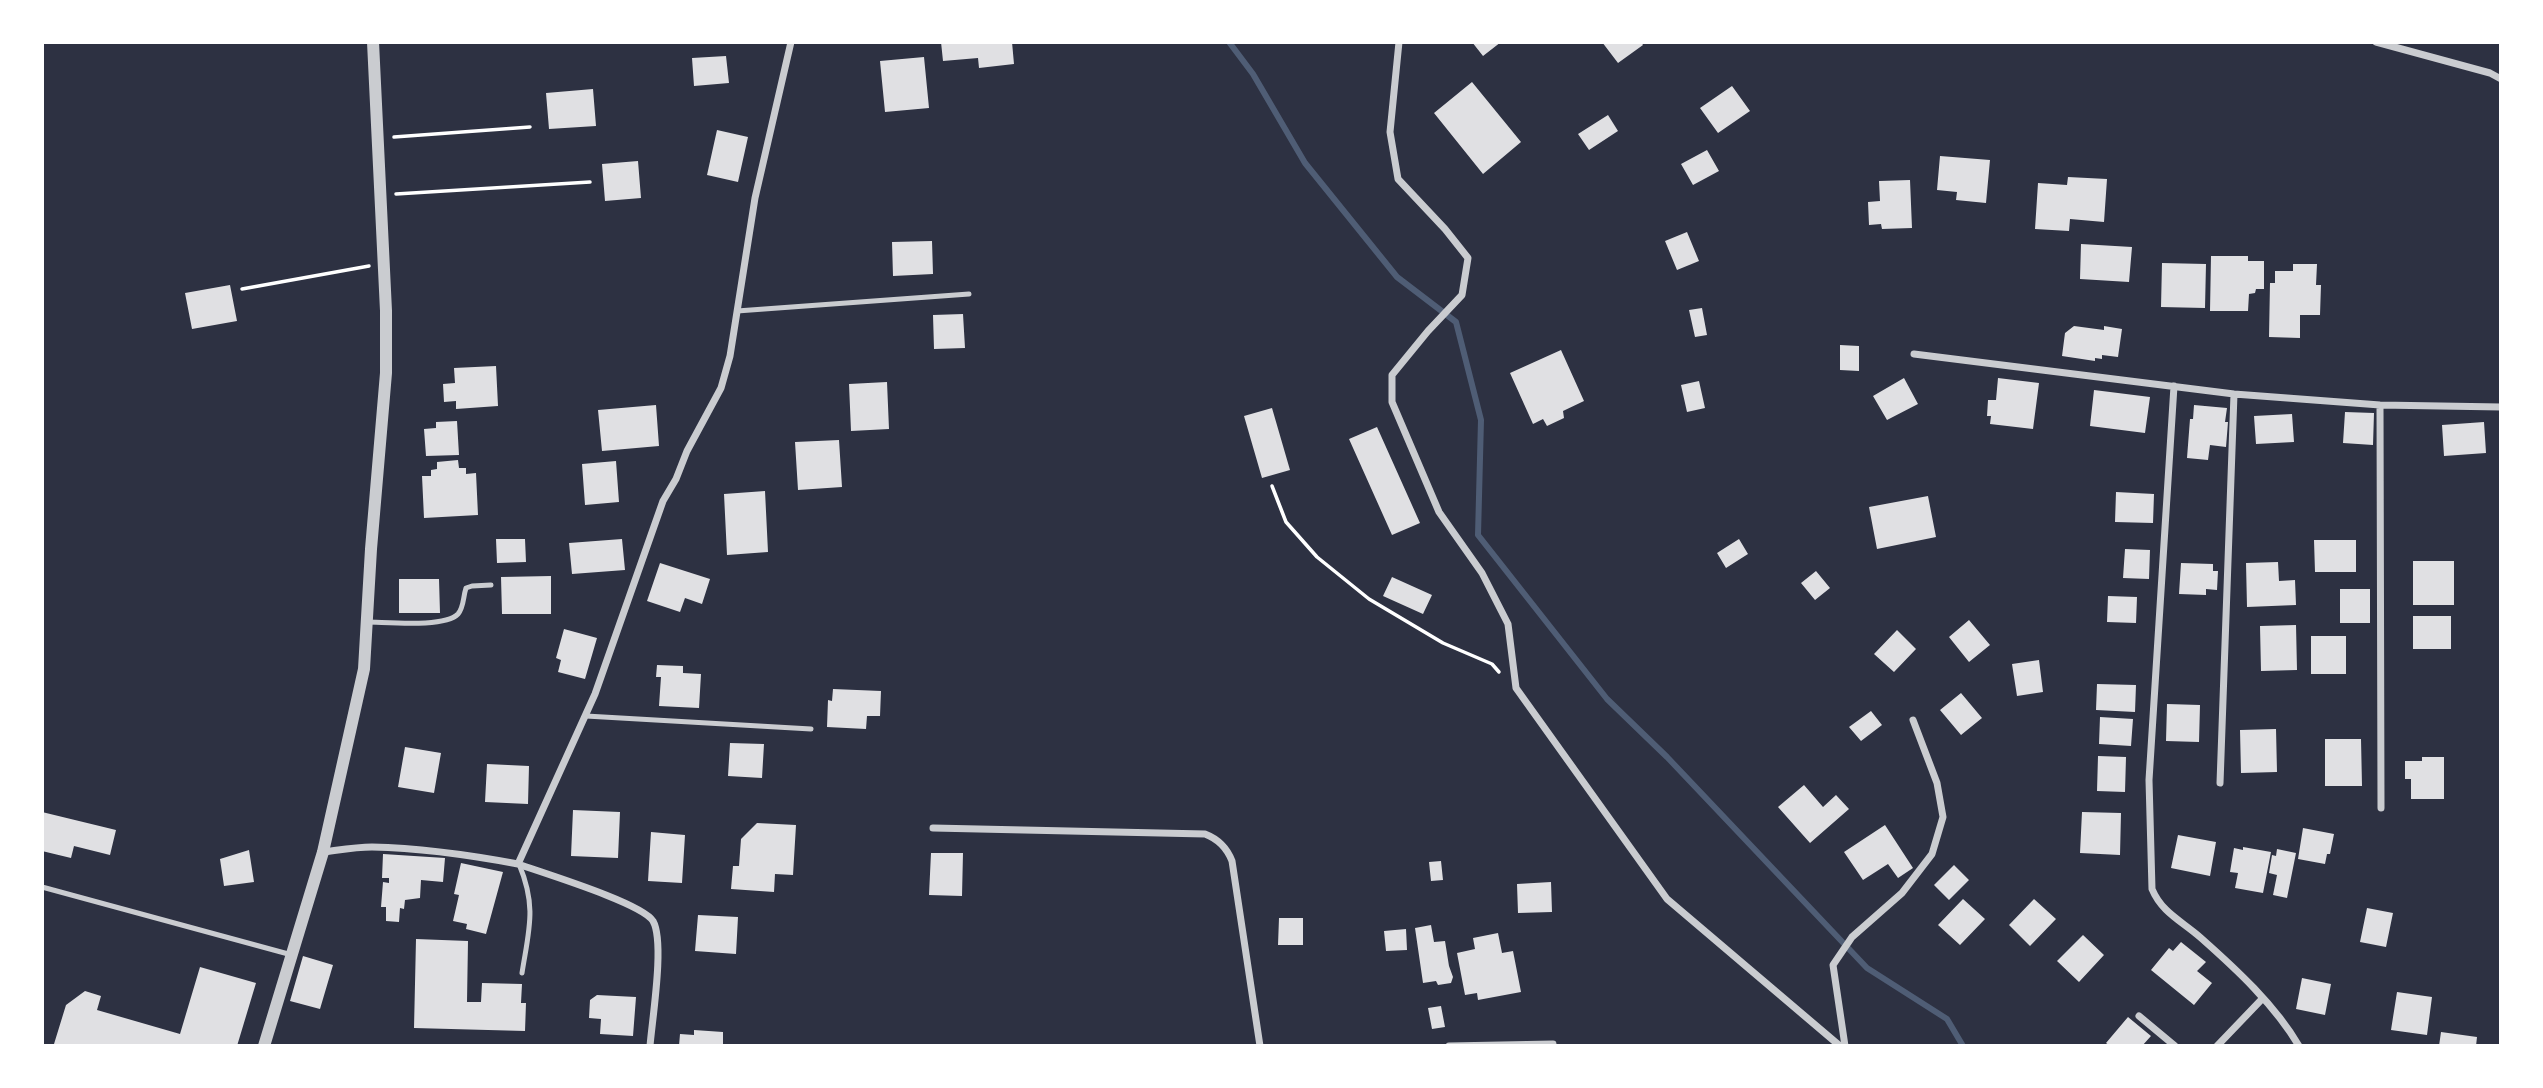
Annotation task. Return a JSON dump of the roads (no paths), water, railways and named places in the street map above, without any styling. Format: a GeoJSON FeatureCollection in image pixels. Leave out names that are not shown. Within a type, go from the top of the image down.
{"type":"FeatureCollection","features":[{"type":"Feature","properties":{"kind":"street"},"geometry":{"type":"LineString","coordinates":[[264,1046],[323,852],[364,669],[386,373],[386,311],[373,42]]}},
{"type":"Feature","properties":{"kind":"street"},"geometry":{"type":"LineString","coordinates":[[519,864],[586,716],[621,628],[663,502],[721,388],[730,356],[755,198],[791,42]]}},
{"type":"Feature","properties":{"kind":"street"},"geometry":{"type":"LineString","coordinates":[[1399,42],[1390,132],[1398,179],[1468,258],[1462,295],[1392,375],[1392,402],[1438,512],[1482,573],[1508,624],[1516,688],[1667,899],[1843,1046]]}},
{"type":"Feature","properties":{"kind":"street"},"geometry":{"type":"LineString","coordinates":[[2376,42],[2490,73],[2501,79]]}},
{"type":"Feature","properties":{"kind":"street"},"geometry":{"type":"LineString","coordinates":[[1914,354],[2234,394],[2380,405],[2501,407]]}},
{"type":"Feature","properties":{"kind":"street"},"geometry":{"type":"LineString","coordinates":[[2174,386],[2149,780],[2152,889],[2158,902],[2172,917],[2199,936],[2263,998],[2280,1017],[2299,1046]]}},
{"type":"Feature","properties":{"kind":"street"},"geometry":{"type":"LineString","coordinates":[[2220,783],[2234,394]]}},
{"type":"Feature","properties":{"kind":"street"},"geometry":{"type":"LineString","coordinates":[[2380,405],[2381,807]]}},
{"type":"Feature","properties":{"kind":"street"},"geometry":{"type":"LineString","coordinates":[[1843,1046],[1833,965],[1852,937],[1902,893],[1932,854],[1942,817],[1937,783],[1913,720]]}},
{"type":"Feature","properties":{"kind":"street"},"geometry":{"type":"LineString","coordinates":[[933,828],[1211,836],[1226,849],[1232,861],[1260,1046]]}},
{"type":"Feature","properties":{"kind":"street"},"geometry":{"type":"LineString","coordinates":[[323,852],[369,847],[412,849],[519,864],[635,908],[652,920],[656,935],[657,974],[650,1046]]}},
{"type":"Feature","properties":{"kind":"street"},"geometry":{"type":"LineString","coordinates":[[2217,1046],[2263,998]]}},
{"type":"Feature","properties":{"kind":"street"},"geometry":{"type":"LineString","coordinates":[[2139,1017],[2175,1046]]}},
{"type":"Feature","properties":{"kind":"street"},"geometry":{"type":"LineString","coordinates":[[1449,1046],[1553,1044]]}},
{"type":"Feature","properties":{"kind":"lane"},"geometry":{"type":"LineString","coordinates":[[737,311],[969,294]]}},
{"type":"Feature","properties":{"kind":"lane"},"geometry":{"type":"LineString","coordinates":[[366,622],[450,620],[458,615],[463,606],[466,588],[491,585]]}},
{"type":"Feature","properties":{"kind":"lane"},"geometry":{"type":"LineString","coordinates":[[586,716],[811,729]]}},
{"type":"Feature","properties":{"kind":"lane"},"geometry":{"type":"LineString","coordinates":[[519,864],[527,885],[532,914],[522,973]]}},
{"type":"Feature","properties":{"kind":"lane"},"geometry":{"type":"LineString","coordinates":[[42,887],[292,955]]}},
{"type":"Feature","properties":{"kind":"waterway"},"geometry":{"type":"LineString","coordinates":[[1229,42],[1253,74],[1305,163],[1397,277],[1456,322],[1481,420],[1478,535],[1607,699],[1667,757],[1867,968],[1947,1019],[1963,1046]]}}]}
